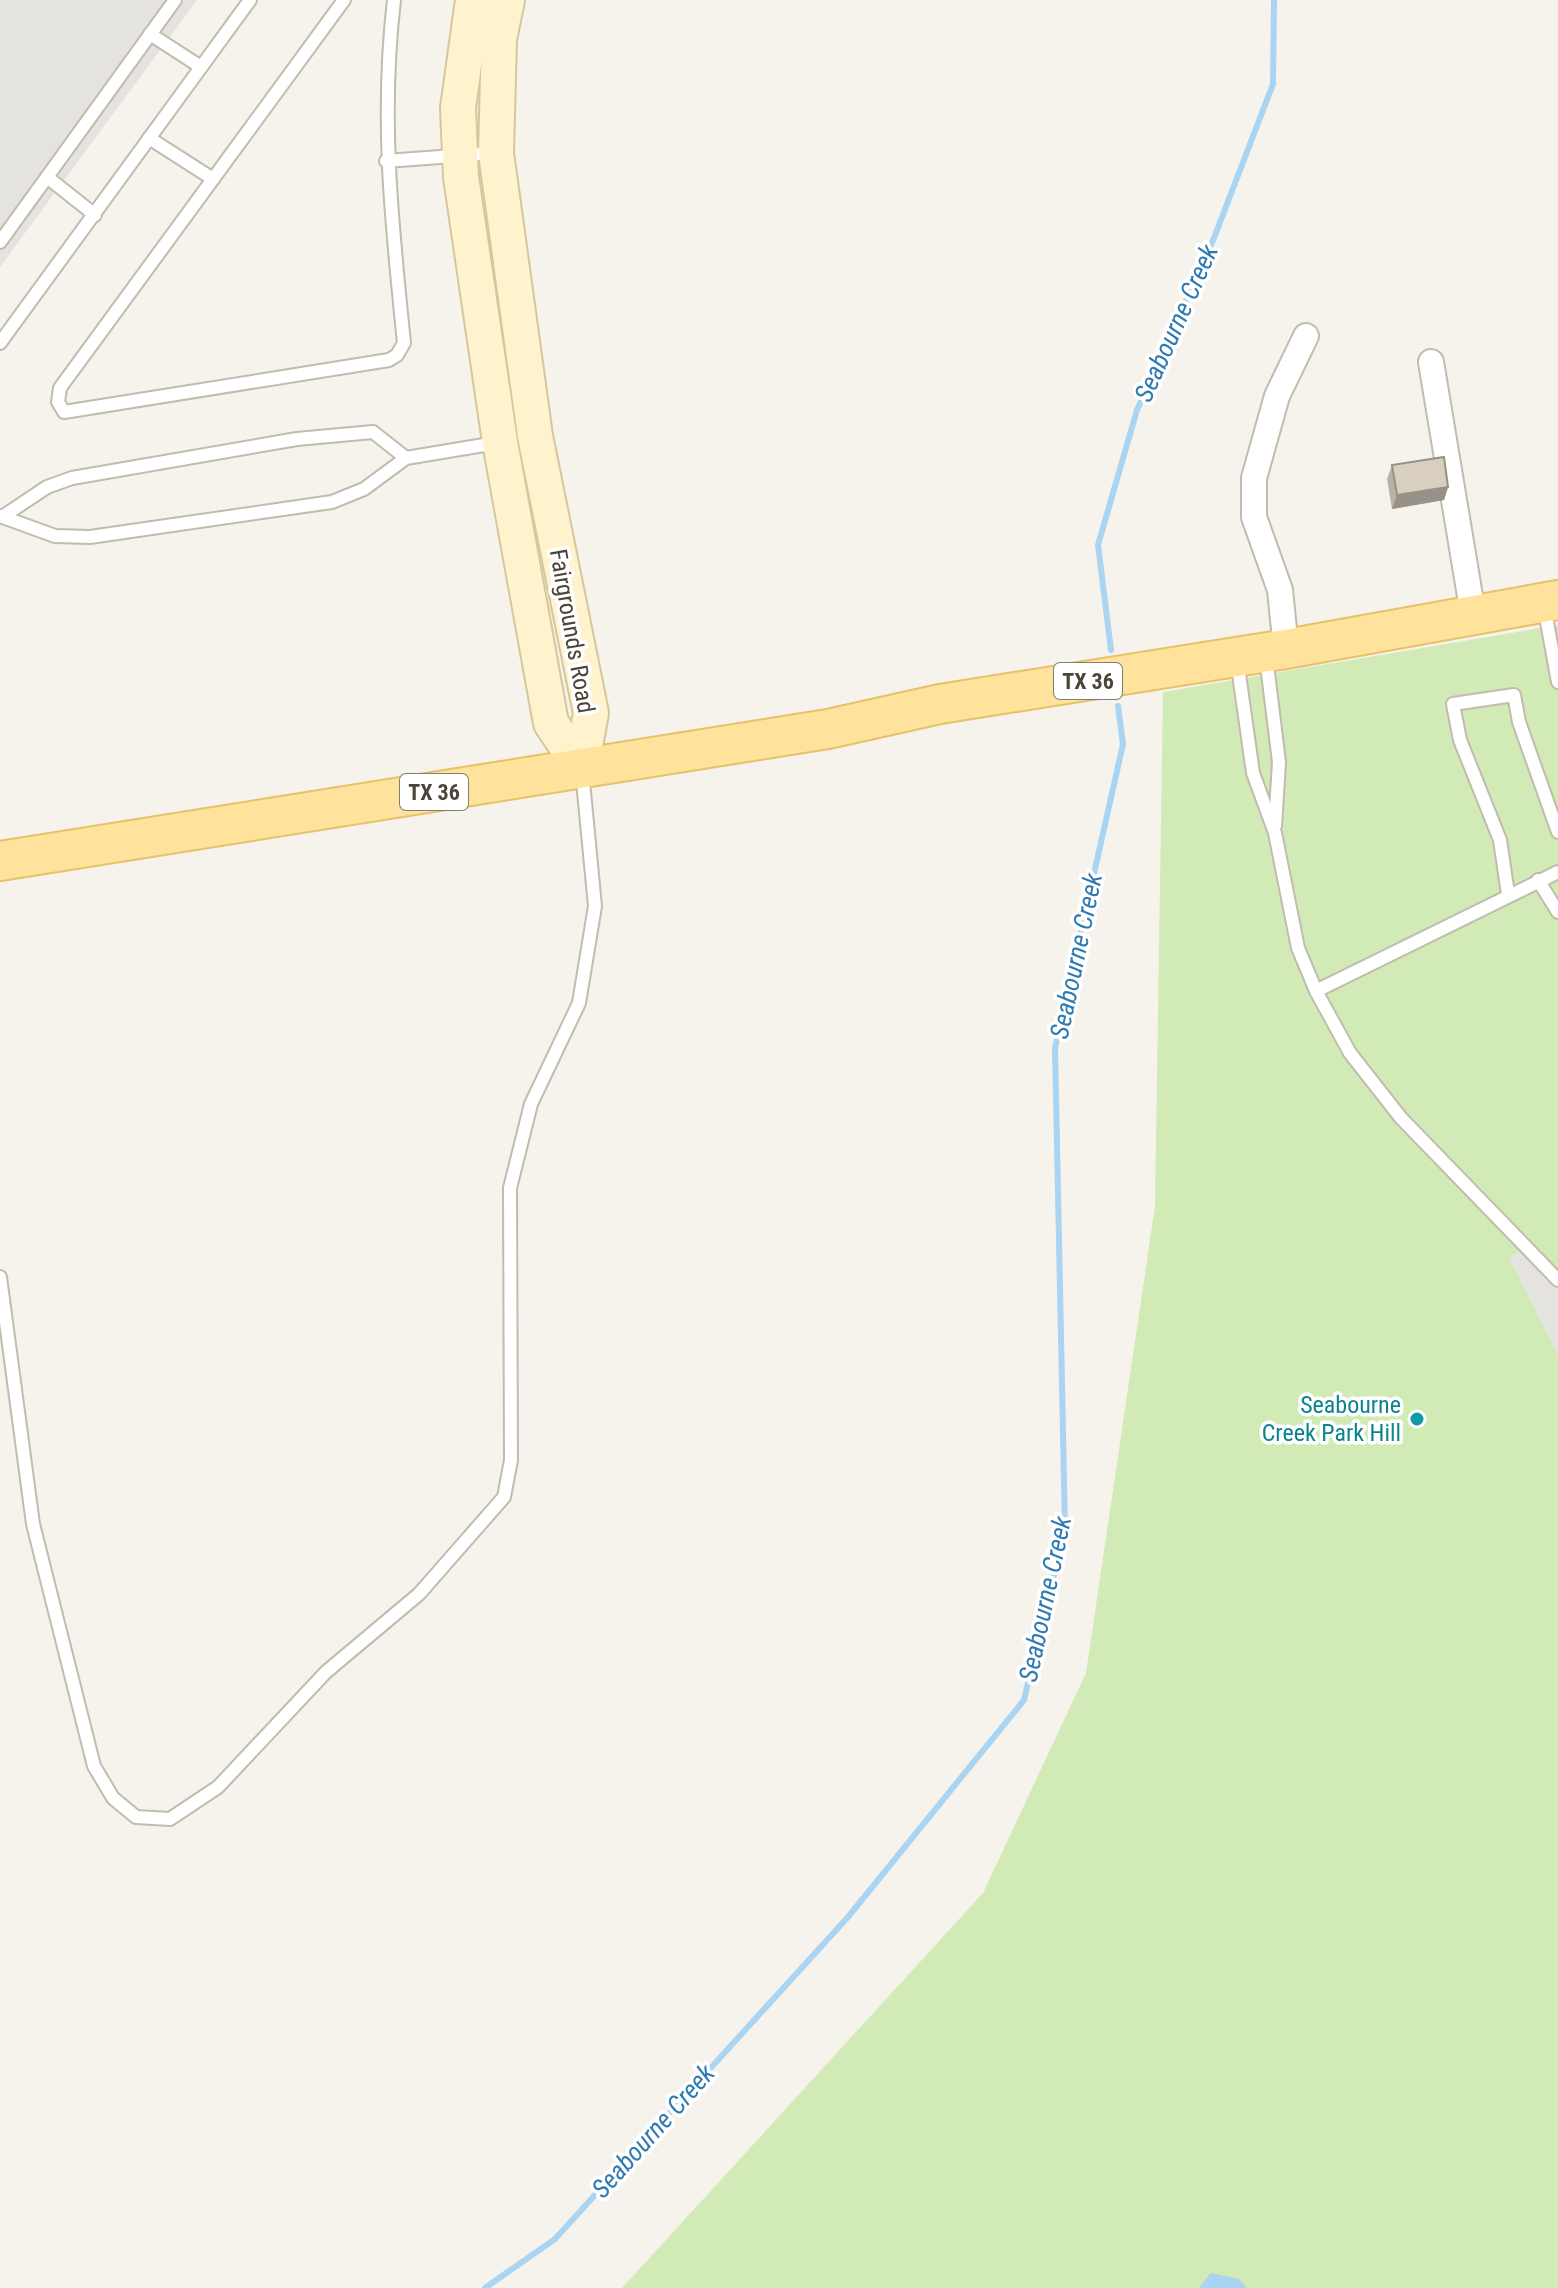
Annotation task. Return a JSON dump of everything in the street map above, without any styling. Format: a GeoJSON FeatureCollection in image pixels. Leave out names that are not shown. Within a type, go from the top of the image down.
{"type":"FeatureCollection","features":[{"type":"Feature","properties":{"kind":"main road","name":"TX 36"},"geometry":{"type":"LineString","coordinates":[[0,861],[828,729],[940,704],[1263,653],[1551,602]]}},
{"type":"Feature","properties":{"kind":"street","name":"Fairgrounds Road"},"geometry":{"type":"LineString","coordinates":[[473,0],[458,108],[460,155],[517,439]]}},
{"type":"Feature","properties":{"kind":"street","name":"Fairgrounds Road"},"geometry":{"type":"LineString","coordinates":[[507,0],[499,39],[496,153],[517,439],[551,723],[581,768]]}},
{"type":"Feature","properties":{"kind":"street"},"geometry":{"type":"LineString","coordinates":[[1263,653],[1280,590],[1254,517],[1254,478],[1277,396],[1306,336]]}},
{"type":"Feature","properties":{"kind":"street"},"geometry":{"type":"LineString","coordinates":[[1431,362],[1473,614]]}},
{"type":"Feature","properties":{"kind":"lane"},"geometry":{"type":"LineString","coordinates":[[0,242],[175,0]]}},
{"type":"Feature","properties":{"kind":"lane"},"geometry":{"type":"LineString","coordinates":[[0,343],[250,0]]}},
{"type":"Feature","properties":{"kind":"lane"},"geometry":{"type":"LineString","coordinates":[[344,0],[60,388],[58,402],[64,412],[389,360],[397,355],[404,343],[386,161],[389,45],[394,0]]}},
{"type":"Feature","properties":{"kind":"lane"},"geometry":{"type":"LineString","coordinates":[[150,34],[201,67]]}},
{"type":"Feature","properties":{"kind":"lane"},"geometry":{"type":"LineString","coordinates":[[149,138],[213,179]]}},
{"type":"Feature","properties":{"kind":"lane"},"geometry":{"type":"LineString","coordinates":[[386,161],[496,153]]}},
{"type":"Feature","properties":{"kind":"lane"},"geometry":{"type":"LineString","coordinates":[[47,177],[95,215]]}},
{"type":"Feature","properties":{"kind":"lane"},"geometry":{"type":"LineString","coordinates":[[1,516],[47,487],[72,478],[297,439],[373,432],[406,458]]}},
{"type":"Feature","properties":{"kind":"lane"},"geometry":{"type":"LineString","coordinates":[[1,516],[55,536],[90,537],[317,504],[364,489],[406,458],[517,439]]}},
{"type":"Feature","properties":{"kind":"lane"},"geometry":{"type":"LineString","coordinates":[[1551,602],[1558,682]]}},
{"type":"Feature","properties":{"kind":"lane"},"geometry":{"type":"LineString","coordinates":[[1263,653],[1253,773],[1275,833],[1298,948],[1316,991],[1350,1053],[1401,1118],[1558,1280]]}},
{"type":"Feature","properties":{"kind":"lane"},"geometry":{"type":"LineString","coordinates":[[1263,653],[1279,762],[1275,833]]}},
{"type":"Feature","properties":{"kind":"lane"},"geometry":{"type":"LineString","coordinates":[[1508,894],[1500,840],[1460,740],[1453,704],[1514,695],[1519,722],[1558,832]]}},
{"type":"Feature","properties":{"kind":"lane"},"geometry":{"type":"LineString","coordinates":[[0,1277],[33,1524],[94,1766],[113,1798],[136,1817],[170,1819],[218,1787],[326,1672],[419,1594],[504,1497],[511,1460],[510,1188],[531,1104],[579,1003],[595,906],[581,768]]}},
{"type":"Feature","properties":{"kind":"lane"},"geometry":{"type":"LineString","coordinates":[[1316,991],[1558,872]]}},
{"type":"Feature","properties":{"kind":"lane"},"geometry":{"type":"LineString","coordinates":[[1538,880],[1558,912]]}},
{"type":"Feature","properties":{"kind":"green space"},"geometry":{"type":"Polygon","coordinates":[[[1558,625],[1558,2288],[622,2288],[983,1893],[1086,1673],[1155,1206],[1163,692],[1558,625]]]}},
{"type":"Feature","properties":{"kind":"shaded area"},"geometry":{"type":"Polygon","coordinates":[[[0,0],[197,0],[0,267],[0,0]]]}},
{"type":"Feature","properties":{"kind":"shaded area"},"geometry":{"type":"Polygon","coordinates":[[[1525,1246],[1558,1280],[1558,1356],[1509,1258],[1525,1246]]]}},
{"type":"Feature","properties":{"kind":"water"},"geometry":{"type":"Polygon","coordinates":[[[1211,2273],[1239,2279],[1247,2288],[1199,2288],[1211,2273]]]}},
{"type":"Feature","properties":{"kind":"building"},"geometry":{"type":"Polygon","coordinates":[[[1444,457],[1448,487],[1397,495],[1392,465],[1444,457]]]}},
{"type":"Feature","properties":{"kind":"waterway","name":"Seabourne Creek"},"geometry":{"type":"LineString","coordinates":[[1111,650],[1098,545],[1137,410],[1214,238],[1273,84],[1274,0]]}},
{"type":"Feature","properties":{"kind":"waterway","name":"Seabourne Creek"},"geometry":{"type":"LineString","coordinates":[[485,2288],[555,2239],[848,1917],[1024,1700],[1065,1529],[1055,1048],[1123,744],[1118,706]]}},
{"type":"Feature","properties":{"kind":"place","name":"Seabourne Creek Park Hill"},"geometry":{"type":"Point","coordinates":[1417,1419]}}]}
